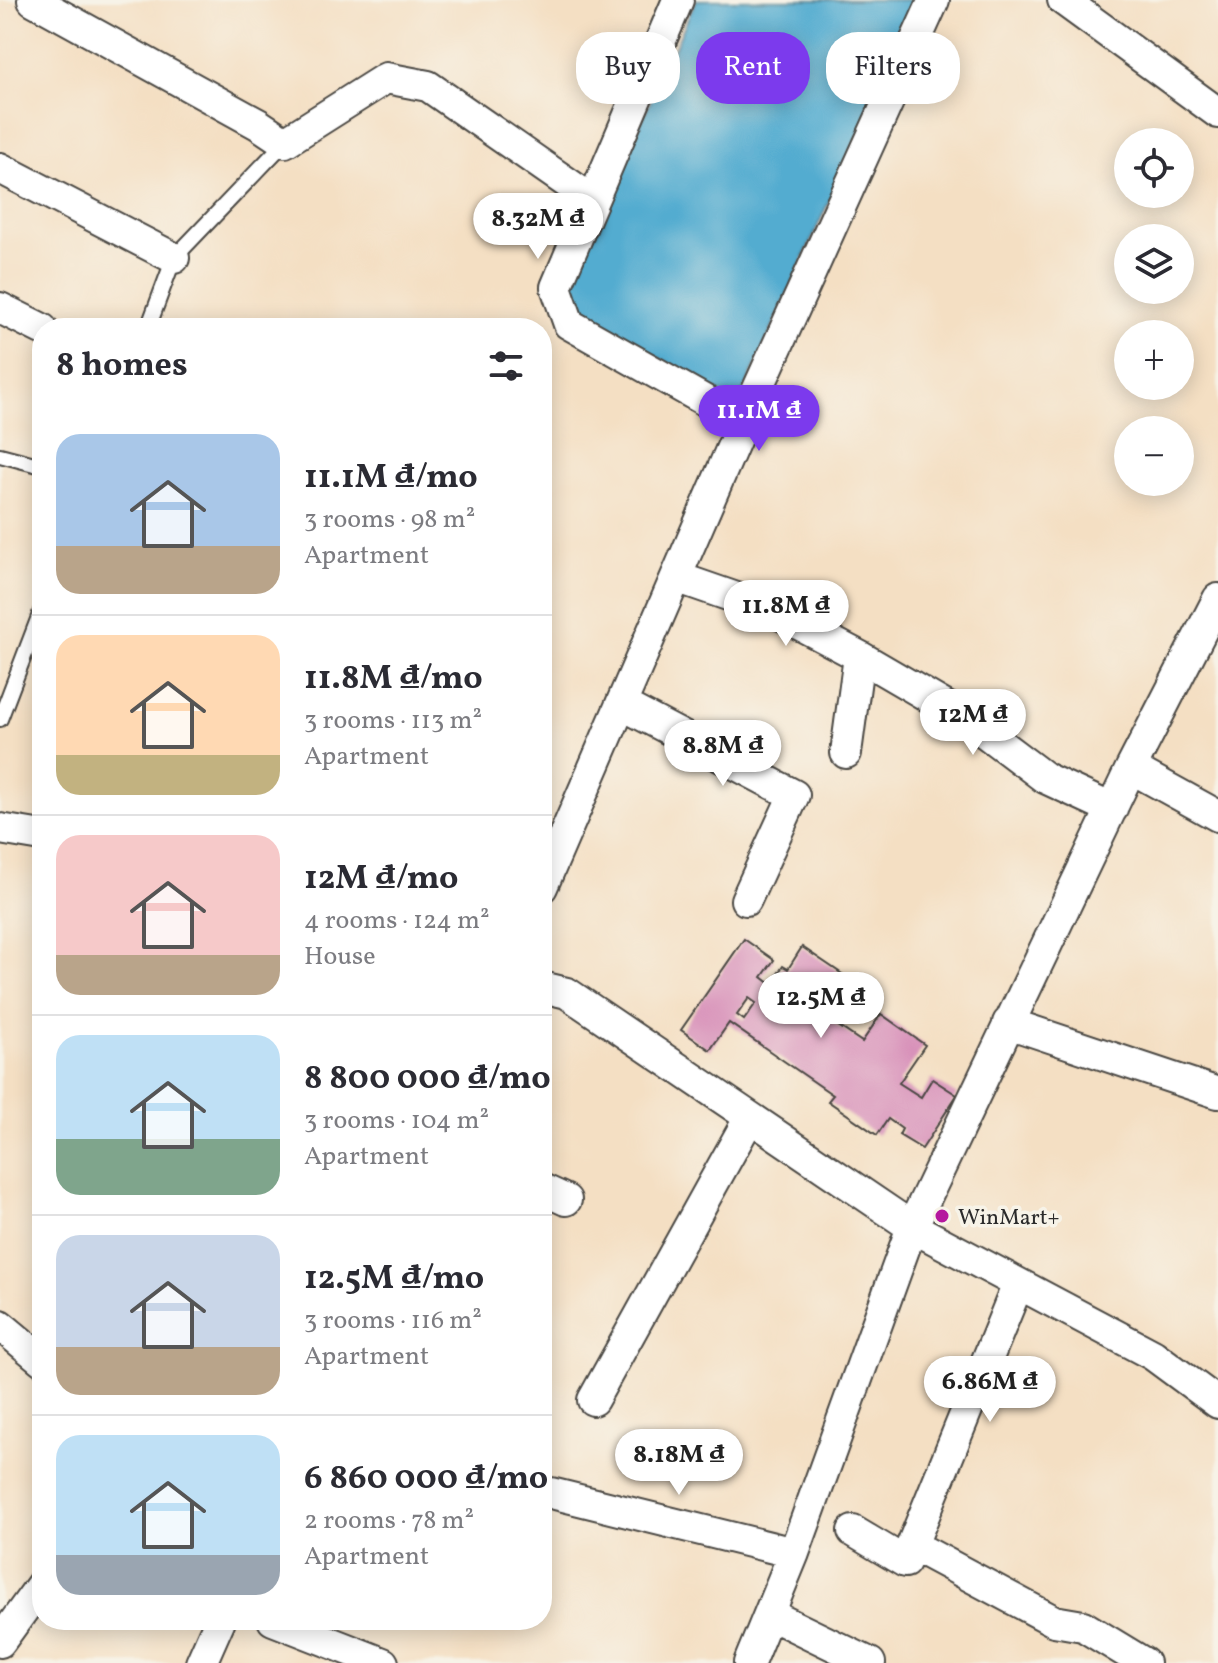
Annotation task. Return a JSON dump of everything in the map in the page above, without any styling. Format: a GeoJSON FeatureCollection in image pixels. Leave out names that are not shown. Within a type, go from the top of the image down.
{"type":"FeatureCollection","features":[{"type":"Feature","properties":{"kind":"street"},"geometry":{"type":"LineString","coordinates":[[33,0],[258,124],[285,142],[386,78],[428,86],[592,200]]}},
{"type":"Feature","properties":{"kind":"street"},"geometry":{"type":"LineString","coordinates":[[678,0],[556,287],[569,324],[743,422]]}},
{"type":"Feature","properties":{"kind":"street"},"geometry":{"type":"LineString","coordinates":[[552,864],[743,422],[934,0]]}},
{"type":"Feature","properties":{"kind":"street"},"geometry":{"type":"LineString","coordinates":[[1063,0],[1218,113]]}},
{"type":"Feature","properties":{"kind":"street"},"geometry":{"type":"LineString","coordinates":[[0,168],[174,258]]}},
{"type":"Feature","properties":{"kind":"street"},"geometry":{"type":"LineString","coordinates":[[0,308],[32,324]]}},
{"type":"Feature","properties":{"kind":"street"},"geometry":{"type":"LineString","coordinates":[[676,577],[774,611],[859,656],[967,719],[1045,778],[1112,809]]}},
{"type":"Feature","properties":{"kind":"street"},"geometry":{"type":"LineString","coordinates":[[749,1663],[794,1553],[912,1227],[1131,768],[1218,599]]}},
{"type":"Feature","properties":{"kind":"street"},"geometry":{"type":"LineString","coordinates":[[846,753],[859,656]]}},
{"type":"Feature","properties":{"kind":"street"},"geometry":{"type":"LineString","coordinates":[[621,704],[794,795],[746,900]]}},
{"type":"Feature","properties":{"kind":"street"},"geometry":{"type":"LineString","coordinates":[[1131,768],[1218,816]]}},
{"type":"Feature","properties":{"kind":"street"},"geometry":{"type":"LineString","coordinates":[[0,829],[32,834]]}},
{"type":"Feature","properties":{"kind":"street"},"geometry":{"type":"LineString","coordinates":[[552,989],[567,993],[912,1227],[1153,1355],[1218,1403]]}},
{"type":"Feature","properties":{"kind":"street"},"geometry":{"type":"LineString","coordinates":[[1008,1023],[1218,1093]]}},
{"type":"Feature","properties":{"kind":"street"},"geometry":{"type":"LineString","coordinates":[[593,1400],[750,1117]]}},
{"type":"Feature","properties":{"kind":"street"},"geometry":{"type":"LineString","coordinates":[[853,1531],[905,1562],[1018,1284]]}},
{"type":"Feature","properties":{"kind":"street"},"geometry":{"type":"LineString","coordinates":[[0,1325],[32,1352]]}},
{"type":"Feature","properties":{"kind":"street"},"geometry":{"type":"LineString","coordinates":[[552,1493],[794,1553]]}},
{"type":"Feature","properties":{"kind":"street"},"geometry":{"type":"LineString","coordinates":[[912,1545],[1054,1621],[1083,1626],[1144,1663]]}},
{"type":"Feature","properties":{"kind":"street"},"geometry":{"type":"LineString","coordinates":[[0,1642],[32,1598]]}},
{"type":"Feature","properties":{"kind":"street"},"geometry":{"type":"LineString","coordinates":[[769,1614],[870,1663]]}},
{"type":"Feature","properties":{"kind":"street"},"geometry":{"type":"LineString","coordinates":[[201,1663],[216,1630]]}},
{"type":"Feature","properties":{"kind":"street"},"geometry":{"type":"LineString","coordinates":[[299,1630],[383,1663]]}},
{"type":"Feature","properties":{"kind":"lane"},"geometry":{"type":"LineString","coordinates":[[152,318],[174,258],[285,142]]}},
{"type":"Feature","properties":{"kind":"lane"},"geometry":{"type":"LineString","coordinates":[[0,455],[32,463]]}},
{"type":"Feature","properties":{"kind":"lane"},"geometry":{"type":"LineString","coordinates":[[0,719],[32,635]]}},
{"type":"Feature","properties":{"kind":"water"},"geometry":{"type":"Polygon","coordinates":[[[696,0],[919,0],[905,32],[826,32],[826,104],[872,104],[745,389],[735,401],[573,309],[571,278],[649,104],[680,104],[680,36],[696,0]]]}},
{"type":"Feature","properties":{"kind":"building"},"geometry":{"type":"Polygon","coordinates":[[[744,939],[774,960],[762,977],[771,984],[783,966],[788,969],[802,947],[854,982],[828,1019],[862,1042],[881,1014],[925,1045],[899,1083],[921,1097],[932,1079],[957,1095],[922,1149],[899,1135],[902,1129],[888,1119],[877,1135],[828,1101],[833,1095],[729,1023],[710,1050],[681,1030],[744,939]],[[749,998],[737,1015],[744,1020],[756,1003],[749,998]]]}},
{"type":"Feature","properties":{"kind":"place","name":"WinMart+"},"geometry":{"type":"Point","coordinates":[942,1216]}}]}
